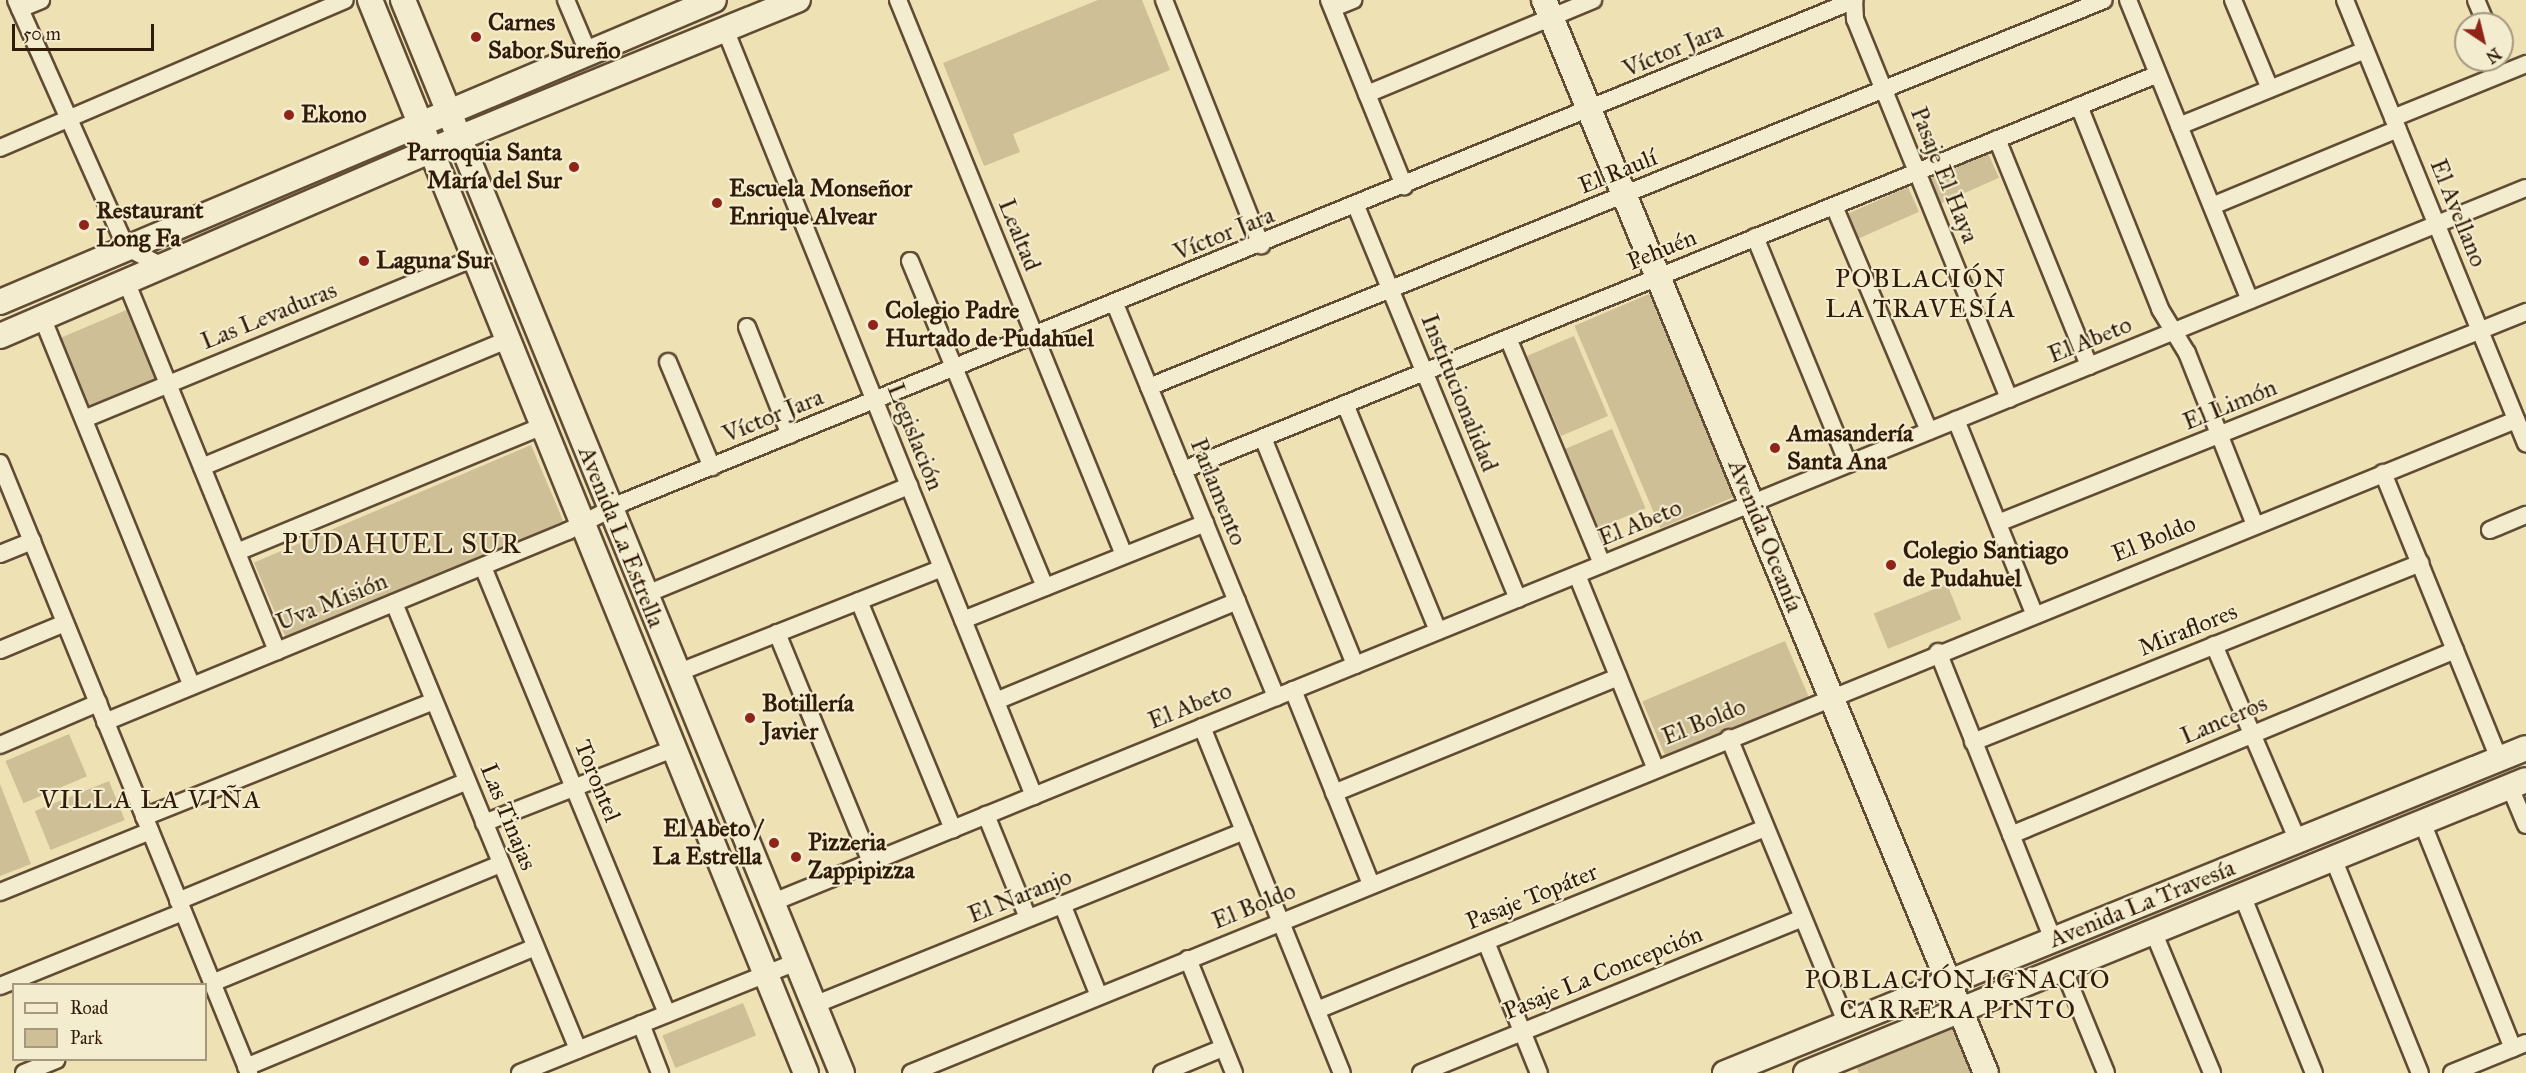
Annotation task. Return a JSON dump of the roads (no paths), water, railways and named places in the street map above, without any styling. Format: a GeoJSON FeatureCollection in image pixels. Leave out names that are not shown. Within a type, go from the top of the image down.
{"type":"FeatureCollection","features":[{"type":"Feature","properties":{"kind":"street"},"geometry":{"type":"LineString","coordinates":[[41,0],[18,4],[67,119],[126,248],[161,266]]}},
{"type":"Feature","properties":{"kind":"street"},"geometry":{"type":"LineString","coordinates":[[0,148],[345,0]]}},
{"type":"Feature","properties":{"kind":"street","name":"Avenida La Estrella"},"geometry":{"type":"LineString","coordinates":[[370,0],[806,1073]]}},
{"type":"Feature","properties":{"kind":"street","name":"Avenida La Estrella"},"geometry":{"type":"LineString","coordinates":[[403,0],[644,595],[842,1073]]}},
{"type":"Feature","properties":{"kind":"street"},"geometry":{"type":"LineString","coordinates":[[566,0],[588,52]]}},
{"type":"Feature","properties":{"kind":"street"},"geometry":{"type":"LineString","coordinates":[[0,336],[430,150],[798,0]]}},
{"type":"Feature","properties":{"kind":"street","name":"Lealtad"},"geometry":{"type":"LineString","coordinates":[[897,0],[1124,555]]}},
{"type":"Feature","properties":{"kind":"street"},"geometry":{"type":"LineString","coordinates":[[1164,0],[1261,244]]}},
{"type":"Feature","properties":{"kind":"street"},"geometry":{"type":"LineString","coordinates":[[1353,0],[1331,4],[1404,186]]}},
{"type":"Feature","properties":{"kind":"street"},"geometry":{"type":"LineString","coordinates":[[1367,94],[1547,9],[1593,0]]}},
{"type":"Feature","properties":{"kind":"street","name":"Víctor Jara"},"geometry":{"type":"LineString","coordinates":[[609,509],[1591,110],[1854,0]]}},
{"type":"Feature","properties":{"kind":"street","name":"Pasaje El Haya"},"geometry":{"type":"LineString","coordinates":[[1854,0],[1855,19],[2009,399]]}},
{"type":"Feature","properties":{"kind":"street","name":"El Raulí"},"geometry":{"type":"LineString","coordinates":[[1149,387],[2104,0]]}},
{"type":"Feature","properties":{"kind":"street"},"geometry":{"type":"LineString","coordinates":[[2128,0],[2250,300]]}},
{"type":"Feature","properties":{"kind":"street"},"geometry":{"type":"LineString","coordinates":[[2233,0],[2270,89]]}},
{"type":"Feature","properties":{"kind":"street","name":"El Avellano"},"geometry":{"type":"LineString","coordinates":[[2345,0],[2526,444]]}},
{"type":"Feature","properties":{"kind":"street"},"geometry":{"type":"LineString","coordinates":[[0,302],[447,109],[704,2]]}},
{"type":"Feature","properties":{"kind":"street","name":"Avenida Oceanía"},"geometry":{"type":"LineString","coordinates":[[1547,9],[1591,110],[1986,1073]]}},
{"type":"Feature","properties":{"kind":"street","name":"Legislación"},"geometry":{"type":"LineString","coordinates":[[725,29],[1034,796]]}},
{"type":"Feature","properties":{"kind":"street"},"geometry":{"type":"LineString","coordinates":[[2179,126],[2365,50]]}},
{"type":"Feature","properties":{"kind":"street"},"geometry":{"type":"LineString","coordinates":[[2212,206],[2396,124],[2492,72]]}},
{"type":"Feature","properties":{"kind":"street","name":"Pehuén"},"geometry":{"type":"LineString","coordinates":[[1183,470],[2158,74]]}},
{"type":"Feature","properties":{"kind":"street"},"geometry":{"type":"LineString","coordinates":[[2079,106],[2160,309],[2175,331],[2254,525]]}},
{"type":"Feature","properties":{"kind":"street"},"geometry":{"type":"LineString","coordinates":[[1997,139],[2090,366]]}},
{"type":"Feature","properties":{"kind":"street","name":"El Abeto"},"geometry":{"type":"LineString","coordinates":[[771,903],[2526,188]]}},
{"type":"Feature","properties":{"kind":"street","name":"Institucionalidad"},"geometry":{"type":"LineString","coordinates":[[1356,206],[1518,599]]}},
{"type":"Feature","properties":{"kind":"street"},"geometry":{"type":"LineString","coordinates":[[1834,206],[1929,431]]}},
{"type":"Feature","properties":{"kind":"street"},"geometry":{"type":"LineString","coordinates":[[1755,237],[1848,464]]}},
{"type":"Feature","properties":{"kind":"street","name":"Las Levaduras"},"geometry":{"type":"LineString","coordinates":[[84,419],[474,258]]}},
{"type":"Feature","properties":{"kind":"street"},"geometry":{"type":"LineString","coordinates":[[909,261],[1045,587]]}},
{"type":"Feature","properties":{"kind":"street"},"geometry":{"type":"LineString","coordinates":[[126,281],[277,651]]}},
{"type":"Feature","properties":{"kind":"street","name":"Parlamento"},"geometry":{"type":"LineString","coordinates":[[1115,304],[1276,697]]}},
{"type":"Feature","properties":{"kind":"street","name":"El Limón"},"geometry":{"type":"LineString","coordinates":[[1998,523],[2526,312]]}},
{"type":"Feature","properties":{"kind":"street"},"geometry":{"type":"LineString","coordinates":[[42,317],[192,686]]}},
{"type":"Feature","properties":{"kind":"street"},"geometry":{"type":"LineString","coordinates":[[747,327],[790,435]]}},
{"type":"Feature","properties":{"kind":"street"},"geometry":{"type":"LineString","coordinates":[[1508,338],[1602,564]]}},
{"type":"Feature","properties":{"kind":"street"},"geometry":{"type":"LineString","coordinates":[[202,467],[507,340]]}},
{"type":"Feature","properties":{"kind":"street"},"geometry":{"type":"LineString","coordinates":[[668,362],[711,467]]}},
{"type":"Feature","properties":{"kind":"street"},"geometry":{"type":"LineString","coordinates":[[1346,405],[1438,631]]}},
{"type":"Feature","properties":{"kind":"street"},"geometry":{"type":"LineString","coordinates":[[1956,420],[2034,613]]}},
{"type":"Feature","properties":{"kind":"street","name":"El Boldo"},"geometry":{"type":"LineString","coordinates":[[911,1073],[1938,652],[2516,420]]}},
{"type":"Feature","properties":{"kind":"street"},"geometry":{"type":"LineString","coordinates":[[237,552],[542,426]]}},
{"type":"Feature","properties":{"kind":"street"},"geometry":{"type":"LineString","coordinates":[[1263,438],[1355,665]]}},
{"type":"Feature","properties":{"kind":"street"},"geometry":{"type":"LineString","coordinates":[[0,463],[181,906],[211,992],[248,1070],[535,947]]}},
{"type":"Feature","properties":{"kind":"street"},"geometry":{"type":"LineString","coordinates":[[2383,473],[2499,759]]}},
{"type":"Feature","properties":{"kind":"street"},"geometry":{"type":"LineString","coordinates":[[644,595],[909,486]]}},
{"type":"Feature","properties":{"kind":"street","name":"Uva Misión"},"geometry":{"type":"LineString","coordinates":[[105,722],[483,567],[582,524],[609,509]]}},
{"type":"Feature","properties":{"kind":"street"},"geometry":{"type":"LineString","coordinates":[[2490,530],[2526,515]]}},
{"type":"Feature","properties":{"kind":"street"},"geometry":{"type":"LineString","coordinates":[[963,620],[1204,523]]}},
{"type":"Feature","properties":{"kind":"street"},"geometry":{"type":"LineString","coordinates":[[0,554],[32,541]]}},
{"type":"Feature","properties":{"kind":"street","name":"Miraflores"},"geometry":{"type":"LineString","coordinates":[[1973,742],[2420,563]]}},
{"type":"Feature","properties":{"kind":"street","name":"Torontel"},"geometry":{"type":"LineString","coordinates":[[483,567],[667,1014]]}},
{"type":"Feature","properties":{"kind":"street"},"geometry":{"type":"LineString","coordinates":[[677,674],[942,568]]}},
{"type":"Feature","properties":{"kind":"street"},"geometry":{"type":"LineString","coordinates":[[1577,574],[1655,768]]}},
{"type":"Feature","properties":{"kind":"street"},"geometry":{"type":"LineString","coordinates":[[859,601],[953,829]]}},
{"type":"Feature","properties":{"kind":"street"},"geometry":{"type":"LineString","coordinates":[[996,701],[1237,601]]}},
{"type":"Feature","properties":{"kind":"street","name":"Las Tinajas"},"geometry":{"type":"LineString","coordinates":[[394,603],[578,1050]]}},
{"type":"Feature","properties":{"kind":"street"},"geometry":{"type":"LineString","coordinates":[[0,650],[65,623]]}},
{"type":"Feature","properties":{"kind":"street"},"geometry":{"type":"LineString","coordinates":[[777,633],[871,862]]}},
{"type":"Feature","properties":{"kind":"street"},"geometry":{"type":"LineString","coordinates":[[2214,645],[2298,841]]}},
{"type":"Feature","properties":{"kind":"street","name":"Lanceros"},"geometry":{"type":"LineString","coordinates":[[2011,835],[2455,650]]}},
{"type":"Feature","properties":{"kind":"street"},"geometry":{"type":"LineString","coordinates":[[1938,652],[2053,940]]}},
{"type":"Feature","properties":{"kind":"street"},"geometry":{"type":"LineString","coordinates":[[1334,793],[1618,677]]}},
{"type":"Feature","properties":{"kind":"street"},"geometry":{"type":"LineString","coordinates":[[1293,690],[1371,884]]}},
{"type":"Feature","properties":{"kind":"street"},"geometry":{"type":"LineString","coordinates":[[0,892],[147,824],[434,701]]}},
{"type":"Feature","properties":{"kind":"street"},"geometry":{"type":"LineString","coordinates":[[0,745],[98,703]]}},
{"type":"Feature","properties":{"kind":"street"},"geometry":{"type":"LineString","coordinates":[[1202,728],[1342,1073]]}},
{"type":"Feature","properties":{"kind":"street"},"geometry":{"type":"LineString","coordinates":[[1729,738],[1847,1024]]}},
{"type":"Feature","properties":{"kind":"street","name":"Avenida La Travesía"},"geometry":{"type":"LineString","coordinates":[[1725,1073],[2526,748]]}},
{"type":"Feature","properties":{"kind":"street"},"geometry":{"type":"LineString","coordinates":[[484,823],[673,749]]}},
{"type":"Feature","properties":{"kind":"street"},"geometry":{"type":"LineString","coordinates":[[0,986],[467,781]]}},
{"type":"Feature","properties":{"kind":"street"},"geometry":{"type":"LineString","coordinates":[[2518,783],[2526,825]]}},
{"type":"Feature","properties":{"kind":"street","name":"Avenida La Travesía"},"geometry":{"type":"LineString","coordinates":[[1806,1073],[1841,1066],[1960,1010],[2518,783]]}},
{"type":"Feature","properties":{"kind":"street"},"geometry":{"type":"LineString","coordinates":[[986,815],[1028,918]]}},
{"type":"Feature","properties":{"kind":"street"},"geometry":{"type":"LineString","coordinates":[[2422,822],[2520,1046],[2452,1073]]}},
{"type":"Feature","properties":{"kind":"street","name":"Pasaje Topáter"},"geometry":{"type":"LineString","coordinates":[[1317,1010],[1766,828]]}},
{"type":"Feature","properties":{"kind":"street","name":"El Naranjo"},"geometry":{"type":"LineString","coordinates":[[814,1005],[1244,831]]}},
{"type":"Feature","properties":{"kind":"street"},"geometry":{"type":"LineString","coordinates":[[2333,858],[2420,1073]]}},
{"type":"Feature","properties":{"kind":"street"},"geometry":{"type":"LineString","coordinates":[[211,992],[501,864]]}},
{"type":"Feature","properties":{"kind":"street"},"geometry":{"type":"LineString","coordinates":[[2242,896],[2314,1073]]}},
{"type":"Feature","properties":{"kind":"street"},"geometry":{"type":"LineString","coordinates":[[1062,904],[1099,996]]}},
{"type":"Feature","properties":{"kind":"street","name":"Pasaje La Concepción"},"geometry":{"type":"LineString","coordinates":[[1421,1073],[1803,918]]}},
{"type":"Feature","properties":{"kind":"street"},"geometry":{"type":"LineString","coordinates":[[2153,932],[2212,1073]]}},
{"type":"Feature","properties":{"kind":"street"},"geometry":{"type":"LineString","coordinates":[[1486,942],[1539,1073]]}},
{"type":"Feature","properties":{"kind":"street"},"geometry":{"type":"LineString","coordinates":[[1188,959],[1233,1073]]}},
{"type":"Feature","properties":{"kind":"street"},"geometry":{"type":"LineString","coordinates":[[531,1071],[796,962]]}},
{"type":"Feature","properties":{"kind":"street"},"geometry":{"type":"LineString","coordinates":[[2063,968],[2106,1073]]}},
{"type":"Feature","properties":{"kind":"street"},"geometry":{"type":"LineString","coordinates":[[641,1024],[660,1073]]}},
{"type":"Feature","properties":{"kind":"street"},"geometry":{"type":"LineString","coordinates":[[1162,1073],[1223,1048]]}},
{"type":"Feature","properties":{"kind":"street"},"geometry":{"type":"LineString","coordinates":[[24,1073],[52,1061]]}},
{"type":"Feature","properties":{"kind":"place","name":"Carnes Sabor Sureño"},"geometry":{"type":"Point","coordinates":[476,37]}},
{"type":"Feature","properties":{"kind":"place","name":"Ekono"},"geometry":{"type":"Point","coordinates":[289,115]}},
{"type":"Feature","properties":{"kind":"place","name":"Parroquia Santa María del Sur"},"geometry":{"type":"Point","coordinates":[574,167]}},
{"type":"Feature","properties":{"kind":"place","name":"Escuela Monseñor Enrique Alvear"},"geometry":{"type":"Point","coordinates":[717,203]}},
{"type":"Feature","properties":{"kind":"place","name":"Restaurant Long Fa"},"geometry":{"type":"Point","coordinates":[84,225]}},
{"type":"Feature","properties":{"kind":"place","name":"Laguna Sur"},"geometry":{"type":"Point","coordinates":[364,261]}},
{"type":"Feature","properties":{"kind":"place","name":"Colegio Padre Hurtado de Pudahuel"},"geometry":{"type":"Point","coordinates":[873,325]}},
{"type":"Feature","properties":{"kind":"place","name":"Amasandería Santa Ana"},"geometry":{"type":"Point","coordinates":[1775,448]}},
{"type":"Feature","properties":{"kind":"place","name":"Colegio Santiago de Pudahuel"},"geometry":{"type":"Point","coordinates":[1891,565]}},
{"type":"Feature","properties":{"kind":"place","name":"Botillería Javier"},"geometry":{"type":"Point","coordinates":[750,718]}},
{"type":"Feature","properties":{"kind":"place","name":"El Abeto / La Estrella"},"geometry":{"type":"Point","coordinates":[774,843]}},
{"type":"Feature","properties":{"kind":"place","name":"Pizzeria Zappipizza"},"geometry":{"type":"Point","coordinates":[796,857]}},
{"type":"Feature","properties":{"kind":"district","name":"POBLACIÓN LA TRAVESÍA"},"geometry":{"type":"Point","coordinates":[1921,294]}},
{"type":"Feature","properties":{"kind":"district","name":"PUDAHUEL SUR"},"geometry":{"type":"Point","coordinates":[402,544]}},
{"type":"Feature","properties":{"kind":"district","name":"VILLA LA VIÑA"},"geometry":{"type":"Point","coordinates":[151,800]}},
{"type":"Feature","properties":{"kind":"district","name":"POBLACIÓN IGNACIO CARRERA PINTO"},"geometry":{"type":"Point","coordinates":[1958,995]}}]}
